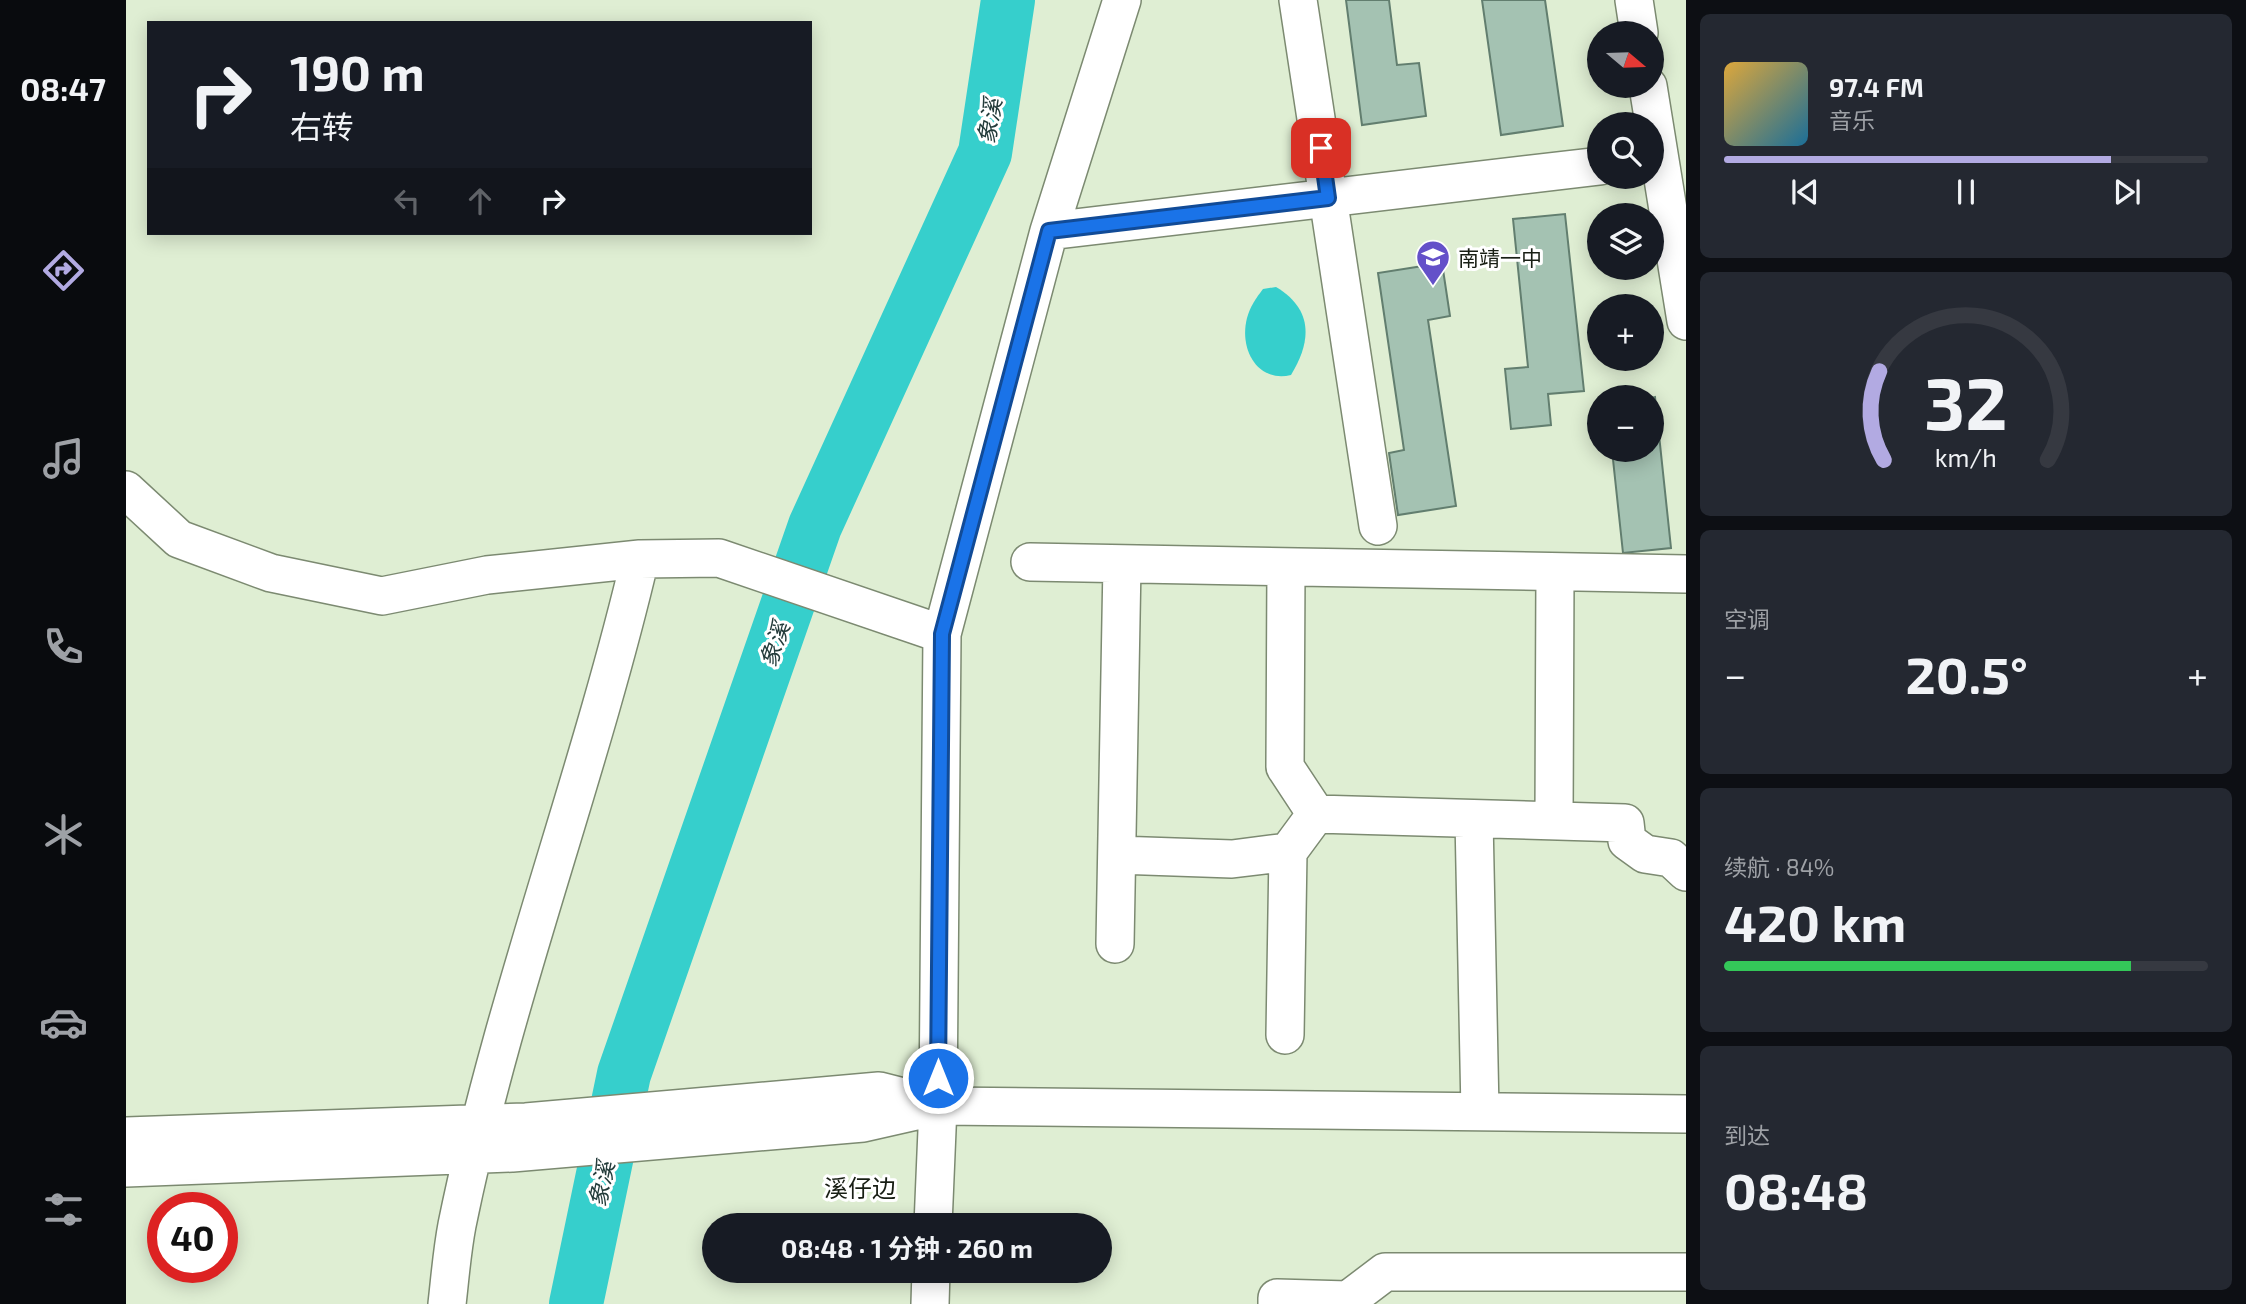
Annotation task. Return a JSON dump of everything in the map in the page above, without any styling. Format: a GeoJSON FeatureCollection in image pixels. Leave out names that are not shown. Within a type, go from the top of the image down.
{"type":"FeatureCollection","features":[{"type":"Feature","properties":{"kind":"street"},"geometry":{"type":"LineString","coordinates":[[934,1213],[938,1106],[942,634],[1049,231],[1122,0]]}},
{"type":"Feature","properties":{"kind":"street"},"geometry":{"type":"LineString","coordinates":[[1298,0],[1378,526]]}},
{"type":"Feature","properties":{"kind":"street"},"geometry":{"type":"LineString","coordinates":[[1634,0],[1638,21]]}},
{"type":"Feature","properties":{"kind":"street"},"geometry":{"type":"LineString","coordinates":[[1049,231],[1587,168]]}},
{"type":"Feature","properties":{"kind":"street"},"geometry":{"type":"LineString","coordinates":[[1662,189],[1686,321]]}},
{"type":"Feature","properties":{"kind":"street"},"geometry":{"type":"LineString","coordinates":[[126,490],[179,539],[271,573],[382,596],[487,575],[639,559],[719,558],[942,634]]}},
{"type":"Feature","properties":{"kind":"street"},"geometry":{"type":"LineString","coordinates":[[447,1304],[457,1227],[495,1066],[620,640],[639,559]]}},
{"type":"Feature","properties":{"kind":"street"},"geometry":{"type":"LineString","coordinates":[[1030,562],[1686,574]]}},
{"type":"Feature","properties":{"kind":"street"},"geometry":{"type":"LineString","coordinates":[[1115,944],[1122,564]]}},
{"type":"Feature","properties":{"kind":"street"},"geometry":{"type":"LineString","coordinates":[[1286,567],[1285,767],[1316,814]]}},
{"type":"Feature","properties":{"kind":"street"},"geometry":{"type":"LineString","coordinates":[[1554,821],[1555,572]]}},
{"type":"Feature","properties":{"kind":"street"},"geometry":{"type":"LineString","coordinates":[[1316,814],[1625,823],[1627,841],[1644,854],[1671,858],[1686,872]]}},
{"type":"Feature","properties":{"kind":"street"},"geometry":{"type":"LineString","coordinates":[[1285,1035],[1288,852],[1316,814]]}},
{"type":"Feature","properties":{"kind":"street"},"geometry":{"type":"LineString","coordinates":[[1474,819],[1480,1111]]}},
{"type":"Feature","properties":{"kind":"street"},"geometry":{"type":"LineString","coordinates":[[1117,855],[1232,859],[1288,852]]}},
{"type":"Feature","properties":{"kind":"street"},"geometry":{"type":"LineString","coordinates":[[126,1168],[785,1115],[863,1123],[938,1106],[1686,1114]]}},
{"type":"Feature","properties":{"kind":"street"},"geometry":{"type":"LineString","coordinates":[[126,1136],[477,1139]]}},
{"type":"Feature","properties":{"kind":"street"},"geometry":{"type":"LineString","coordinates":[[1277,1304],[1277,1298],[1348,1302],[1385,1272],[1686,1272]]}},
{"type":"Feature","properties":{"kind":"street"},"geometry":{"type":"LineString","coordinates":[[930,1304],[931,1283]]}},
{"type":"Feature","properties":{"kind":"water"},"geometry":{"type":"Polygon","coordinates":[[[1276,287],[1297,305],[1305,326],[1303,350],[1291,375],[1279,376],[1260,369],[1248,352],[1246,341],[1245,330],[1250,310],[1263,289],[1276,287]]]}},
{"type":"Feature","properties":{"kind":"building"},"geometry":{"type":"Polygon","coordinates":[[[1346,0],[1389,0],[1397,65],[1419,63],[1426,116],[1362,125],[1346,0]]]}},
{"type":"Feature","properties":{"kind":"building"},"geometry":{"type":"Polygon","coordinates":[[[1482,0],[1545,0],[1563,126],[1501,135],[1482,0]]]}},
{"type":"Feature","properties":{"kind":"building"},"geometry":{"type":"Polygon","coordinates":[[[1565,214],[1584,391],[1548,394],[1551,425],[1511,429],[1505,369],[1528,367],[1513,219],[1565,214]]]}},
{"type":"Feature","properties":{"kind":"building"},"geometry":{"type":"Polygon","coordinates":[[[1442,263],[1450,316],[1428,320],[1456,506],[1398,515],[1389,453],[1404,450],[1378,273],[1442,263]]]}},
{"type":"Feature","properties":{"kind":"building"},"geometry":{"type":"Polygon","coordinates":[[[1613,462],[1662,462],[1671,548],[1623,553],[1613,462]]]}},
{"type":"Feature","properties":{"kind":"waterway","name":"象溪"},"geometry":{"type":"LineString","coordinates":[[576,1304],[624,1074],[815,526],[985,153],[1008,0]]}},
{"type":"Feature","properties":{"kind":"place","name":"南靖一中"},"geometry":{"type":"Point","coordinates":[1433,287]}},
{"type":"Feature","properties":{"kind":"district","name":"溪仔边"},"geometry":{"type":"Point","coordinates":[860,1187]}},
{"type":"Feature","properties":{"kind":"route"},"geometry":{"type":"LineString","coordinates":[[938,1078],[942,634],[1049,231],[1328,198],[1321,148]]}}]}
